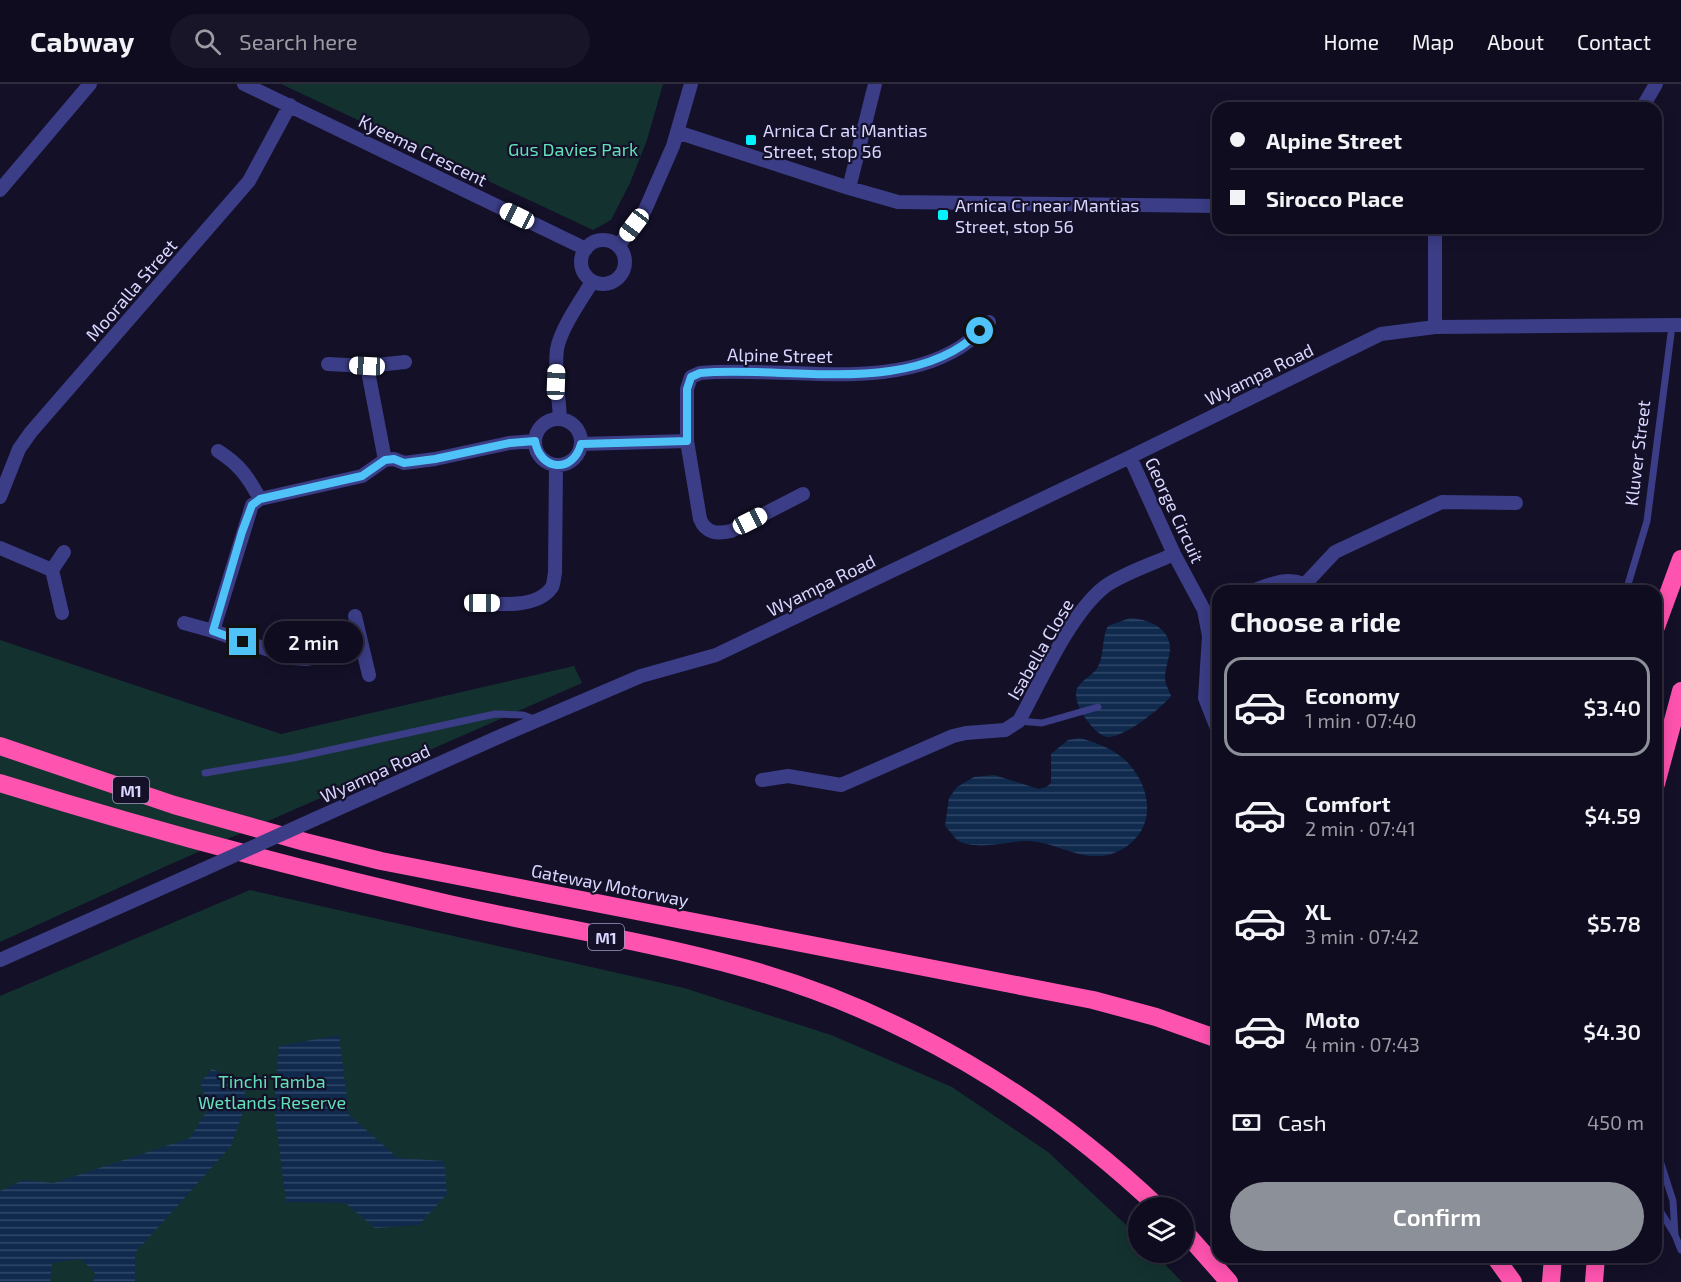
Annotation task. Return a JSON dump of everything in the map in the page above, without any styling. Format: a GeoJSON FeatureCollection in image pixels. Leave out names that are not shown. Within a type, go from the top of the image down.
{"type":"FeatureCollection","features":[{"type":"Feature","properties":{"kind":"highway"},"geometry":{"type":"LineString","coordinates":[[1662,611],[1681,559]]}},
{"type":"Feature","properties":{"kind":"highway"},"geometry":{"type":"LineString","coordinates":[[1662,762],[1681,691]]}},
{"type":"Feature","properties":{"kind":"highway","name":"Gateway Motorway"},"geometry":{"type":"LineString","coordinates":[[0,746],[174,805],[381,861],[1093,1000],[1156,1017],[1212,1037]]}},
{"type":"Feature","properties":{"kind":"highway","name":"M1"},"geometry":{"type":"LineString","coordinates":[[0,783],[160,832],[275,863],[463,907],[698,956],[747,968],[806,988],[909,1031],[1004,1086],[1045,1113],[1091,1148],[1147,1197]]}},
{"type":"Feature","properties":{"kind":"highway"},"geometry":{"type":"LineString","coordinates":[[1194,1242],[1212,1263]]}},
{"type":"Feature","properties":{"kind":"highway"},"geometry":{"type":"LineString","coordinates":[[1212,1263],[1229,1282]]}},
{"type":"Feature","properties":{"kind":"highway"},"geometry":{"type":"LineString","coordinates":[[1500,1263],[1513,1282]]}},
{"type":"Feature","properties":{"kind":"highway"},"geometry":{"type":"LineString","coordinates":[[1551,1282],[1553,1263]]}},
{"type":"Feature","properties":{"kind":"highway"},"geometry":{"type":"LineString","coordinates":[[1594,1282],[1596,1263]]}},
{"type":"Feature","properties":{"kind":"street"},"geometry":{"type":"LineString","coordinates":[[0,190],[90,84]]}},
{"type":"Feature","properties":{"kind":"street","name":"Kyeema Crescent"},"geometry":{"type":"LineString","coordinates":[[244,84],[585,249]]}},
{"type":"Feature","properties":{"kind":"street"},"geometry":{"type":"LineString","coordinates":[[619,245],[645,210],[677,132],[691,84]]}},
{"type":"Feature","properties":{"kind":"street"},"geometry":{"type":"LineString","coordinates":[[849,188],[875,84]]}},
{"type":"Feature","properties":{"kind":"street"},"geometry":{"type":"LineString","coordinates":[[1646,102],[1656,84]]}},
{"type":"Feature","properties":{"kind":"street","name":"Mooralla Street"},"geometry":{"type":"LineString","coordinates":[[0,497],[19,449],[31,432],[249,181],[290,105]]}},
{"type":"Feature","properties":{"kind":"street"},"geometry":{"type":"LineString","coordinates":[[677,132],[898,202],[1212,206]]}},
{"type":"Feature","properties":{"kind":"street"},"geometry":{"type":"LineString","coordinates":[[1435,234],[1435,327]]}},
{"type":"Feature","properties":{"kind":"street"},"geometry":{"type":"LineString","coordinates":[[605,240],[619,245],[626,260],[621,276],[608,284],[592,282],[585,276],[581,267],[581,257],[585,249],[598,241],[605,240]]}},
{"type":"Feature","properties":{"kind":"street"},"geometry":{"type":"LineString","coordinates":[[560,419],[556,382],[557,348],[564,330],[592,282]]}},
{"type":"Feature","properties":{"kind":"street","name":"Alpine Street"},"geometry":{"type":"LineString","coordinates":[[804,494],[732,531],[721,534],[710,531],[702,525],[687,441],[687,389],[691,377],[700,373],[837,374],[906,369],[927,363],[960,347],[971,340],[989,322]]}},
{"type":"Feature","properties":{"kind":"street","name":"Wyampa Road"},"geometry":{"type":"LineString","coordinates":[[0,960],[537,720],[641,676],[716,655],[1381,334],[1435,327],[1676,325]]}},
{"type":"Feature","properties":{"kind":"street"},"geometry":{"type":"LineString","coordinates":[[328,364],[367,366],[405,362]]}},
{"type":"Feature","properties":{"kind":"street"},"geometry":{"type":"LineString","coordinates":[[367,366],[385,460]]}},
{"type":"Feature","properties":{"kind":"street"},"geometry":{"type":"LineString","coordinates":[[560,419],[575,426],[580,435],[581,444],[579,453],[573,460],[556,465],[541,457],[536,450],[535,441],[542,425],[550,420],[560,419]]}},
{"type":"Feature","properties":{"kind":"street"},"geometry":{"type":"LineString","coordinates":[[213,631],[245,523],[252,505],[260,499],[362,476],[385,460],[394,459],[404,463],[435,459],[510,443],[535,441]]}},
{"type":"Feature","properties":{"kind":"street"},"geometry":{"type":"LineString","coordinates":[[581,444],[687,441]]}},
{"type":"Feature","properties":{"kind":"street"},"geometry":{"type":"LineString","coordinates":[[218,451],[236,463],[260,499]]}},
{"type":"Feature","properties":{"kind":"street","name":"George Circuit"},"geometry":{"type":"LineString","coordinates":[[1130,457],[1174,554],[1204,610],[1209,636],[1204,698],[1212,717]]}},
{"type":"Feature","properties":{"kind":"street"},"geometry":{"type":"LineString","coordinates":[[471,602],[532,601],[543,596],[553,586],[556,465]]}},
{"type":"Feature","properties":{"kind":"street"},"geometry":{"type":"LineString","coordinates":[[1312,585],[1335,552],[1442,502],[1516,503]]}},
{"type":"Feature","properties":{"kind":"street"},"geometry":{"type":"LineString","coordinates":[[0,548],[52,570]]}},
{"type":"Feature","properties":{"kind":"street"},"geometry":{"type":"LineString","coordinates":[[62,613],[52,570],[64,552]]}},
{"type":"Feature","properties":{"kind":"street","name":"Isabella Close"},"geometry":{"type":"LineString","coordinates":[[762,780],[788,776],[841,785],[953,736],[1005,730],[1019,720],[1069,629],[1089,601],[1105,586],[1174,554]]}},
{"type":"Feature","properties":{"kind":"street"},"geometry":{"type":"LineString","coordinates":[[1266,585],[1278,580],[1302,585]]}},
{"type":"Feature","properties":{"kind":"street"},"geometry":{"type":"LineString","coordinates":[[1204,610],[1212,607]]}},
{"type":"Feature","properties":{"kind":"street"},"geometry":{"type":"LineString","coordinates":[[355,616],[369,675]]}},
{"type":"Feature","properties":{"kind":"street"},"geometry":{"type":"LineString","coordinates":[[184,623],[293,658],[307,659],[362,648]]}},
{"type":"Feature","properties":{"kind":"lane","name":"Kluver Street"},"geometry":{"type":"LineString","coordinates":[[1628,585],[1647,521],[1676,325]]}},
{"type":"Feature","properties":{"kind":"lane"},"geometry":{"type":"LineString","coordinates":[[1019,720],[1042,723],[1098,707]]}},
{"type":"Feature","properties":{"kind":"lane"},"geometry":{"type":"LineString","coordinates":[[205,773],[293,758],[495,714],[523,714],[537,720]]}},
{"type":"Feature","properties":{"kind":"lane"},"geometry":{"type":"LineString","coordinates":[[1662,1176],[1672,1201],[1675,1235]]}},
{"type":"Feature","properties":{"kind":"lane"},"geometry":{"type":"LineString","coordinates":[[1662,1214],[1681,1250]]}},
{"type":"Feature","properties":{"kind":"green space","name":"Gus Davies Park"},"geometry":{"type":"Polygon","coordinates":[[[281,84],[663,84],[647,140],[630,183],[611,220],[593,230],[281,84]]]}},
{"type":"Feature","properties":{"kind":"green space"},"geometry":{"type":"Polygon","coordinates":[[[0,640],[281,734],[574,666],[582,683],[173,863],[0,942],[0,640]]]}},
{"type":"Feature","properties":{"kind":"green space","name":"Tinchi Tamba Wetlands Reserve"},"geometry":{"type":"Polygon","coordinates":[[[250,890],[684,988],[831,1035],[952,1087],[1048,1152],[1128,1227],[1128,1263],[1164,1263],[1182,1282],[0,1282],[0,996],[250,890]]]}},
{"type":"Feature","properties":{"kind":"water"},"geometry":{"type":"Polygon","coordinates":[[[1130,618],[1151,623],[1163,630],[1167,636],[1170,650],[1165,678],[1171,696],[1151,715],[1131,728],[1107,737],[1095,730],[1084,716],[1076,694],[1081,683],[1099,665],[1108,626],[1130,618]]]}},
{"type":"Feature","properties":{"kind":"water"},"geometry":{"type":"Polygon","coordinates":[[[1080,738],[1106,747],[1123,758],[1137,774],[1143,787],[1147,800],[1144,825],[1138,836],[1128,845],[1114,853],[1092,856],[1036,842],[972,845],[957,840],[945,826],[949,798],[957,787],[974,777],[994,775],[1039,789],[1046,787],[1051,783],[1051,754],[1068,740],[1080,738]]]}},
{"type":"Feature","properties":{"kind":"water"},"geometry":{"type":"Polygon","coordinates":[[[339,1035],[349,1115],[398,1158],[444,1161],[447,1194],[419,1225],[375,1228],[345,1203],[286,1202],[274,1106],[279,1046],[339,1035]]]}},
{"type":"Feature","properties":{"kind":"water"},"geometry":{"type":"Polygon","coordinates":[[[212,1069],[242,1082],[247,1101],[231,1146],[135,1253],[135,1282],[93,1282],[95,1273],[81,1259],[52,1263],[50,1282],[0,1282],[0,1191],[23,1180],[54,1183],[190,1138],[209,1107],[200,1083],[212,1069]]]}},
{"type":"Feature","properties":{"kind":"place","name":"Arnica Cr at Mantias Street, stop 56"},"geometry":{"type":"Point","coordinates":[751,140]}},
{"type":"Feature","properties":{"kind":"place","name":"Arnica Cr near Mantias Street, stop 56"},"geometry":{"type":"Point","coordinates":[943,215]}},
{"type":"Feature","properties":{"kind":"route"},"geometry":{"type":"LineString","coordinates":[[243,642],[213,631],[242,532],[252,505],[260,499],[362,476],[385,460],[394,459],[404,463],[435,459],[510,443],[535,441],[536,450],[541,457],[556,465],[573,460],[579,453],[581,444],[687,441],[687,389],[691,377],[700,373],[715,371],[837,374],[906,369],[927,363],[960,347],[980,331]]}}]}
